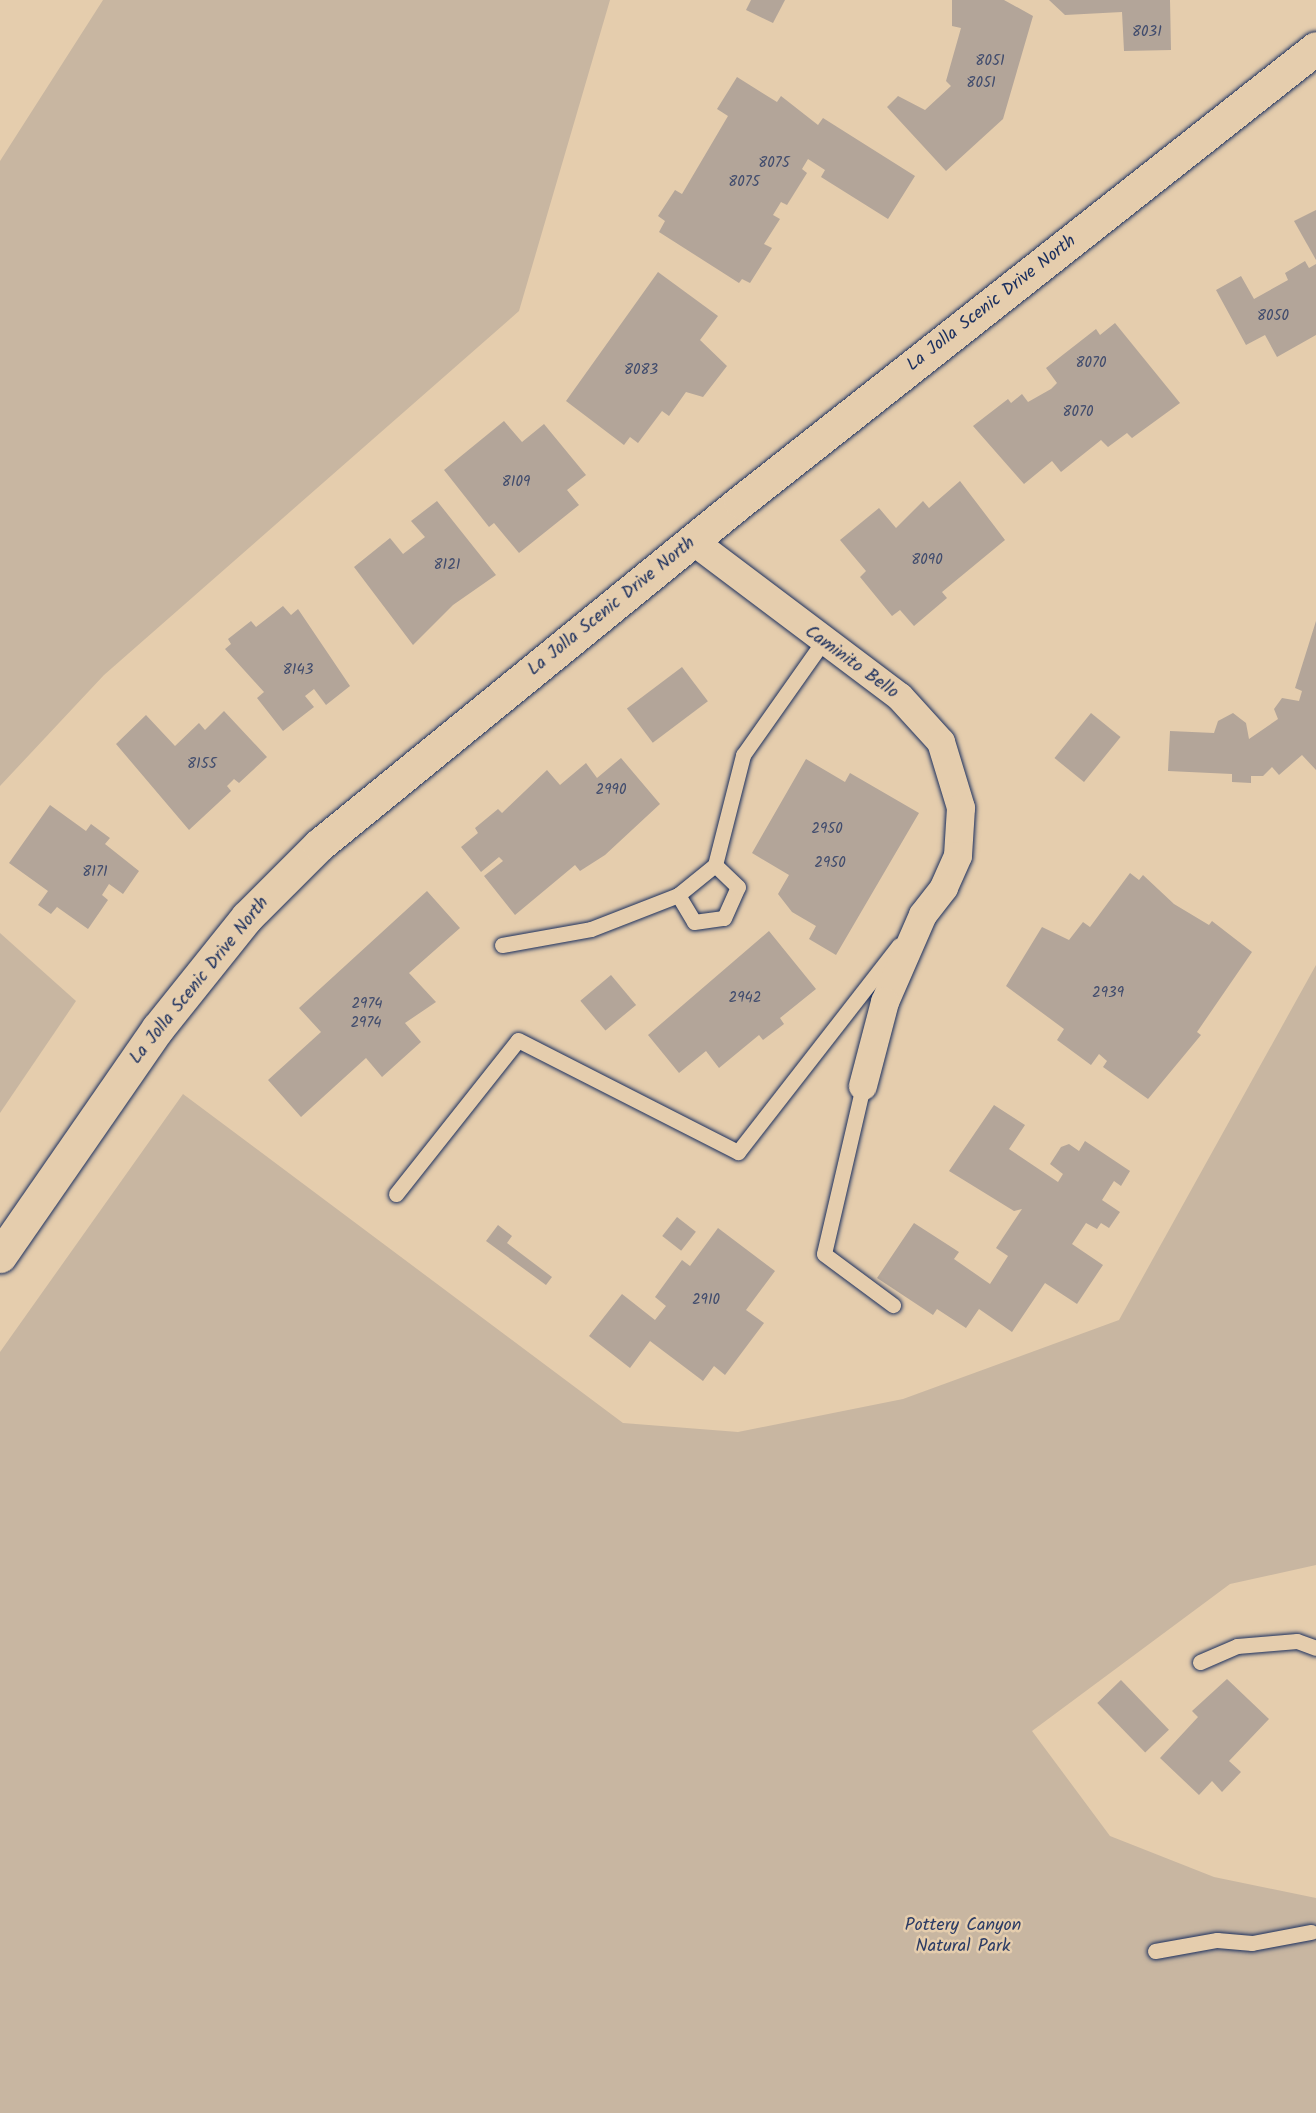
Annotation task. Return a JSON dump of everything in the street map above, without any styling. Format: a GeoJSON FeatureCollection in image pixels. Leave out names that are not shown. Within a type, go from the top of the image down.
{"type":"FeatureCollection","features":[{"type":"Feature","properties":{"kind":"main road","name":"La Jolla Scenic Drive North"},"geometry":{"type":"LineString","coordinates":[[0,1256],[158,1028],[247,917],[319,845],[693,541],[1316,48]]}},
{"type":"Feature","properties":{"kind":"street","name":"Caminito Bello"},"geometry":{"type":"LineString","coordinates":[[693,541],[822,643],[900,697],[941,742],[961,808],[958,856],[944,888],[923,915],[885,1002],[863,1086]]}},
{"type":"Feature","properties":{"kind":"lane"},"geometry":{"type":"LineString","coordinates":[[502,945],[591,929],[678,895],[715,865],[743,755],[822,643]]}},
{"type":"Feature","properties":{"kind":"lane"},"geometry":{"type":"LineString","coordinates":[[678,895],[694,922],[724,918],[738,887],[715,865]]}},
{"type":"Feature","properties":{"kind":"lane"},"geometry":{"type":"LineString","coordinates":[[396,1194],[518,1040],[738,1152],[923,915]]}},
{"type":"Feature","properties":{"kind":"lane"},"geometry":{"type":"LineString","coordinates":[[863,1086],[824,1254],[893,1305]]}},
{"type":"Feature","properties":{"kind":"lane"},"geometry":{"type":"LineString","coordinates":[[1200,1662],[1237,1646],[1297,1641],[1316,1648]]}},
{"type":"Feature","properties":{"kind":"lane"},"geometry":{"type":"LineString","coordinates":[[1155,1951],[1217,1940],[1252,1943],[1314,1930]]}},
{"type":"Feature","properties":{"kind":"green space"},"geometry":{"type":"Polygon","coordinates":[[[103,0],[610,0],[519,311],[104,675],[0,786],[0,161],[103,0]]]}},
{"type":"Feature","properties":{"kind":"green space"},"geometry":{"type":"Polygon","coordinates":[[[0,933],[76,1001],[0,1113],[0,933]]]}},
{"type":"Feature","properties":{"kind":"green space","name":"Pottery Canyon Natural Park"},"geometry":{"type":"Polygon","coordinates":[[[1316,965],[1316,1565],[1230,1584],[1032,1731],[1110,1836],[1214,1877],[1316,1898],[1316,2113],[0,2113],[0,1352],[183,1094],[623,1423],[738,1432],[903,1399],[1119,1320],[1316,965]]]}},
{"type":"Feature","properties":{"kind":"building"},"geometry":{"type":"Polygon","coordinates":[[[751,0],[785,0],[773,23],[746,10],[751,0]]]}},
{"type":"Feature","properties":{"kind":"building"},"geometry":{"type":"Polygon","coordinates":[[[952,0],[1004,0],[1033,16],[1003,119],[946,171],[887,107],[898,96],[925,110],[951,86],[946,81],[961,28],[952,26],[952,0]]]}},
{"type":"Feature","properties":{"kind":"building"},"geometry":{"type":"Polygon","coordinates":[[[1049,0],[1170,0],[1171,50],[1124,51],[1122,12],[1065,15],[1049,0]]]}},
{"type":"Feature","properties":{"kind":"building"},"geometry":{"type":"Polygon","coordinates":[[[737,77],[777,102],[781,96],[818,125],[823,118],[915,176],[888,219],[821,177],[825,170],[808,159],[802,169],[807,173],[787,205],[781,202],[773,215],[780,219],[764,244],[772,248],[750,283],[742,279],[739,283],[659,232],[665,221],[658,216],[675,190],[682,194],[728,116],[717,109],[737,77]]]}},
{"type":"Feature","properties":{"kind":"building"},"geometry":{"type":"Polygon","coordinates":[[[1316,210],[1316,260],[1294,221],[1316,210]]]}},
{"type":"Feature","properties":{"kind":"building"},"geometry":{"type":"Polygon","coordinates":[[[1305,261],[1309,268],[1316,264],[1316,335],[1277,357],[1265,335],[1246,345],[1216,290],[1241,276],[1254,299],[1288,280],[1285,273],[1305,261]]]}},
{"type":"Feature","properties":{"kind":"building"},"geometry":{"type":"Polygon","coordinates":[[[658,272],[718,316],[700,340],[727,366],[703,397],[686,392],[669,416],[662,411],[638,443],[630,437],[624,445],[566,401],[658,272]]]}},
{"type":"Feature","properties":{"kind":"building"},"geometry":{"type":"Polygon","coordinates":[[[1115,323],[1180,403],[1132,438],[1127,433],[1108,447],[1101,440],[1061,472],[1052,461],[1024,484],[973,426],[1008,399],[1011,403],[1022,394],[1028,402],[1051,389],[1057,383],[1046,368],[1096,329],[1100,335],[1115,323]]]}},
{"type":"Feature","properties":{"kind":"building"},"geometry":{"type":"Polygon","coordinates":[[[504,421],[522,442],[544,424],[586,475],[567,490],[579,505],[519,553],[494,523],[489,527],[444,470],[504,421]]]}},
{"type":"Feature","properties":{"kind":"building"},"geometry":{"type":"Polygon","coordinates":[[[960,481],[1005,540],[942,592],[947,598],[914,626],[900,610],[892,616],[860,577],[866,571],[840,540],[879,508],[896,528],[923,501],[929,508],[960,481]]]}},
{"type":"Feature","properties":{"kind":"building"},"geometry":{"type":"Polygon","coordinates":[[[437,501],[496,575],[453,605],[413,645],[354,567],[390,538],[403,554],[425,537],[411,521],[437,501]]]}},
{"type":"Feature","properties":{"kind":"building"},"geometry":{"type":"Polygon","coordinates":[[[283,606],[291,615],[298,609],[350,686],[326,705],[314,689],[305,696],[314,707],[283,731],[257,698],[264,692],[225,649],[231,644],[228,639],[251,621],[256,627],[283,606]]]}},
{"type":"Feature","properties":{"kind":"building"},"geometry":{"type":"Polygon","coordinates":[[[1316,621],[1316,770],[1302,755],[1279,775],[1272,767],[1263,776],[1251,776],[1251,783],[1232,782],[1232,774],[1168,771],[1170,731],[1214,733],[1218,721],[1233,713],[1246,723],[1249,739],[1278,719],[1274,709],[1282,698],[1299,701],[1302,691],[1295,688],[1316,621]]]}},
{"type":"Feature","properties":{"kind":"building"},"geometry":{"type":"Polygon","coordinates":[[[682,667],[708,701],[653,743],[627,709],[682,667]]]}},
{"type":"Feature","properties":{"kind":"building"},"geometry":{"type":"Polygon","coordinates":[[[224,711],[267,757],[239,783],[234,779],[227,786],[231,791],[189,830],[116,744],[146,715],[175,746],[199,723],[205,730],[224,711]]]}},
{"type":"Feature","properties":{"kind":"building"},"geometry":{"type":"Polygon","coordinates":[[[1091,713],[1121,737],[1084,782],[1054,758],[1091,713]]]}},
{"type":"Feature","properties":{"kind":"building"},"geometry":{"type":"Polygon","coordinates":[[[621,758],[660,804],[605,855],[580,871],[575,865],[515,915],[484,876],[503,861],[499,857],[481,872],[461,847],[478,833],[475,828],[498,809],[502,813],[547,770],[560,785],[586,763],[597,778],[621,758]]]}},
{"type":"Feature","properties":{"kind":"building"},"geometry":{"type":"Polygon","coordinates":[[[806,759],[845,782],[850,773],[919,813],[836,955],[809,939],[816,926],[792,912],[778,894],[789,875],[752,853],[806,759]]]}},
{"type":"Feature","properties":{"kind":"building"},"geometry":{"type":"Polygon","coordinates":[[[50,805],[86,831],[91,824],[110,838],[105,844],[139,871],[123,894],[109,884],[102,895],[108,900],[88,929],[57,907],[51,914],[38,905],[48,891],[9,863],[50,805]]]}},
{"type":"Feature","properties":{"kind":"building"},"geometry":{"type":"Polygon","coordinates":[[[1130,873],[1139,880],[1143,875],[1174,904],[1209,925],[1212,921],[1252,952],[1197,1032],[1201,1035],[1148,1099],[1103,1067],[1107,1061],[1099,1054],[1091,1065],[1057,1040],[1064,1029],[1006,986],[1042,927],[1069,940],[1083,922],[1090,927],[1130,873]]]}},
{"type":"Feature","properties":{"kind":"building"},"geometry":{"type":"Polygon","coordinates":[[[427,891],[460,928],[409,973],[436,1002],[405,1023],[421,1042],[382,1077],[366,1058],[301,1117],[268,1080],[321,1032],[299,1008],[427,891]]]}},
{"type":"Feature","properties":{"kind":"building"},"geometry":{"type":"Polygon","coordinates":[[[769,931],[816,989],[780,1018],[784,1024],[763,1040],[759,1035],[719,1068],[706,1051],[679,1073],[648,1035],[769,931]]]}},
{"type":"Feature","properties":{"kind":"building"},"geometry":{"type":"Polygon","coordinates":[[[611,975],[636,1005],[605,1031],[580,1001],[611,975]]]}},
{"type":"Feature","properties":{"kind":"building"},"geometry":{"type":"Polygon","coordinates":[[[994,1105],[1025,1125],[1009,1149],[1058,1182],[1063,1174],[1050,1164],[1061,1147],[1069,1144],[1079,1151],[1085,1141],[1130,1171],[1121,1186],[1114,1181],[1102,1200],[1120,1212],[1109,1228],[1101,1223],[1097,1229],[1086,1223],[1072,1244],[1103,1265],[1077,1304],[1045,1283],[1012,1332],[979,1309],[966,1328],[937,1309],[933,1315],[877,1278],[914,1223],[959,1252],[954,1259],[990,1284],[1008,1256],[996,1248],[1022,1209],[1014,1211],[949,1171],[994,1105]]]}},
{"type":"Feature","properties":{"kind":"building"},"geometry":{"type":"Polygon","coordinates":[[[677,1217],[696,1232],[681,1251],[662,1236],[677,1217]]]}},
{"type":"Feature","properties":{"kind":"building"},"geometry":{"type":"Polygon","coordinates":[[[498,1225],[512,1236],[507,1243],[552,1277],[546,1285],[486,1241],[498,1225]]]}},
{"type":"Feature","properties":{"kind":"building"},"geometry":{"type":"Polygon","coordinates":[[[718,1228],[775,1271],[746,1310],[764,1323],[725,1375],[714,1366],[703,1381],[650,1341],[630,1368],[589,1336],[622,1294],[655,1320],[666,1306],[655,1297],[682,1260],[690,1266],[718,1228]]]}},
{"type":"Feature","properties":{"kind":"building"},"geometry":{"type":"Polygon","coordinates":[[[1227,1679],[1269,1719],[1229,1761],[1241,1772],[1222,1792],[1212,1781],[1199,1795],[1160,1758],[1198,1717],[1192,1711],[1227,1679]]]}},
{"type":"Feature","properties":{"kind":"building"},"geometry":{"type":"Polygon","coordinates":[[[1121,1680],[1169,1730],[1145,1753],[1097,1703],[1121,1680]]]}}]}
